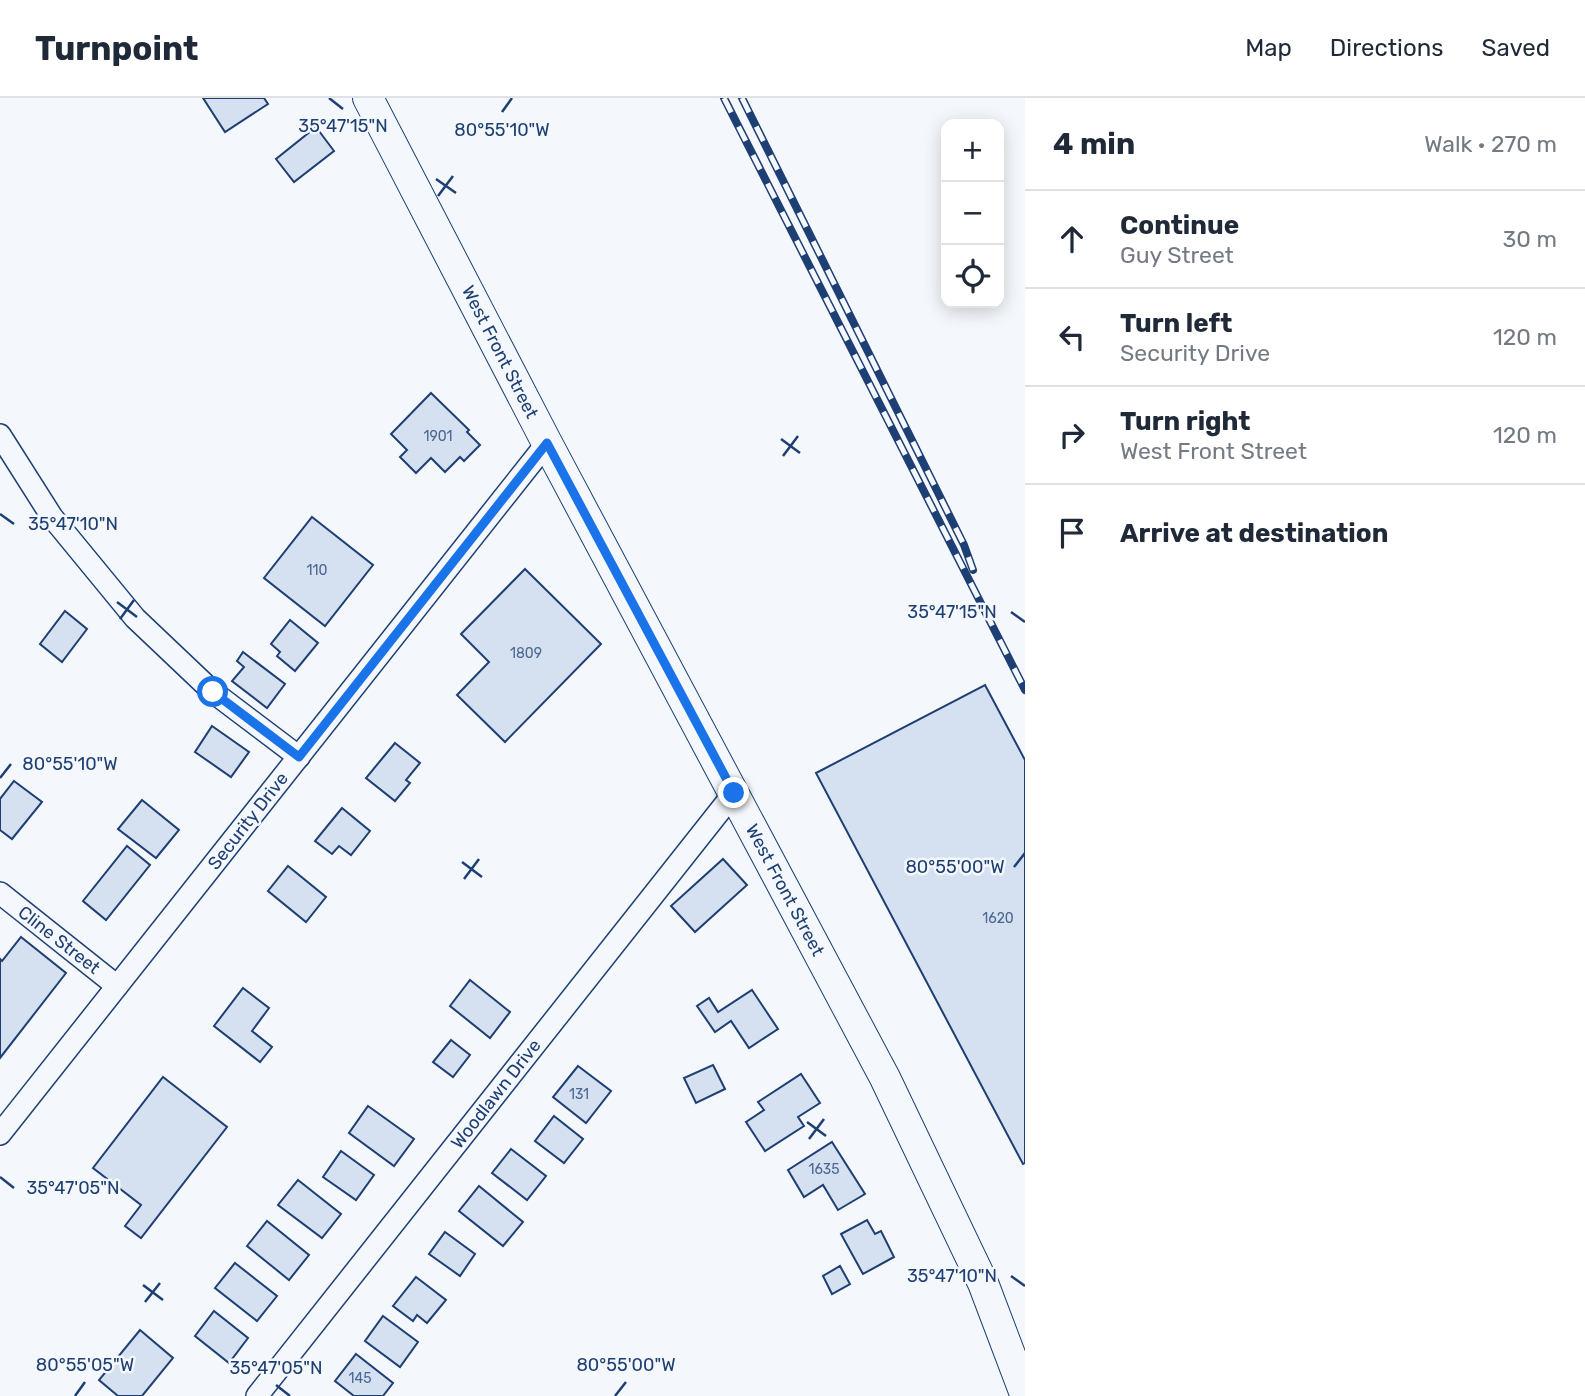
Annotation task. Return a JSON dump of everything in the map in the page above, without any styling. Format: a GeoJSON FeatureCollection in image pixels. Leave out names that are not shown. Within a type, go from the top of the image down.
{"type":"FeatureCollection","features":[{"type":"Feature","properties":{"kind":"main road","name":"West Front Street"},"geometry":{"type":"LineString","coordinates":[[368,98],[547,443],[885,1078],[983,1283],[1025,1394]]}},
{"type":"Feature","properties":{"kind":"street"},"geometry":{"type":"LineString","coordinates":[[0,435],[52,517],[135,618],[213,692],[299,757]]}},
{"type":"Feature","properties":{"kind":"street","name":"Security Drive"},"geometry":{"type":"LineString","coordinates":[[0,1134],[547,443]]}},
{"type":"Feature","properties":{"kind":"street","name":"Woodlawn Drive"},"geometry":{"type":"LineString","coordinates":[[257,1396],[734,793]]}},
{"type":"Feature","properties":{"kind":"street","name":"Cline Street"},"geometry":{"type":"LineString","coordinates":[[0,893],[117,986]]}},
{"type":"Feature","properties":{"kind":"building"},"geometry":{"type":"Polygon","coordinates":[[[203,98],[264,98],[268,104],[225,132],[203,98]]]}},
{"type":"Feature","properties":{"kind":"building"},"geometry":{"type":"Polygon","coordinates":[[[316,127],[334,151],[294,182],[276,159],[316,127]]]}},
{"type":"Feature","properties":{"kind":"building"},"geometry":{"type":"Polygon","coordinates":[[[431,393],[469,430],[467,432],[480,445],[464,461],[460,457],[445,472],[431,458],[416,473],[400,457],[407,450],[391,434],[431,393]]]}},
{"type":"Feature","properties":{"kind":"building"},"geometry":{"type":"Polygon","coordinates":[[[312,517],[373,565],[325,626],[264,578],[312,517]]]}},
{"type":"Feature","properties":{"kind":"building"},"geometry":{"type":"Polygon","coordinates":[[[525,569],[601,644],[505,742],[457,695],[489,662],[461,634],[525,569]]]}},
{"type":"Feature","properties":{"kind":"building"},"geometry":{"type":"Polygon","coordinates":[[[65,611],[87,629],[62,662],[40,644],[65,611]]]}},
{"type":"Feature","properties":{"kind":"building"},"geometry":{"type":"Polygon","coordinates":[[[290,620],[318,643],[295,671],[277,656],[280,652],[271,644],[290,620]]]}},
{"type":"Feature","properties":{"kind":"building"},"geometry":{"type":"Polygon","coordinates":[[[243,652],[285,684],[267,708],[232,681],[244,667],[237,661],[243,652]]]}},
{"type":"Feature","properties":{"kind":"building"},"geometry":{"type":"Polygon","coordinates":[[[985,685],[1025,760],[1023,1164],[816,773],[985,685]]]}},
{"type":"Feature","properties":{"kind":"building"},"geometry":{"type":"Polygon","coordinates":[[[212,726],[249,752],[231,777],[195,752],[212,726]]]}},
{"type":"Feature","properties":{"kind":"building"},"geometry":{"type":"Polygon","coordinates":[[[395,743],[420,763],[406,780],[410,783],[395,801],[366,778],[395,743]]]}},
{"type":"Feature","properties":{"kind":"building"},"geometry":{"type":"Polygon","coordinates":[[[14,781],[42,802],[12,839],[0,830],[0,799],[14,781]]]}},
{"type":"Feature","properties":{"kind":"building"},"geometry":{"type":"Polygon","coordinates":[[[142,800],[179,830],[156,858],[118,829],[142,800]]]}},
{"type":"Feature","properties":{"kind":"building"},"geometry":{"type":"Polygon","coordinates":[[[342,808],[370,831],[351,855],[339,846],[332,854],[315,841],[342,808]]]}},
{"type":"Feature","properties":{"kind":"building"},"geometry":{"type":"Polygon","coordinates":[[[127,846],[150,865],[106,920],[83,901],[127,846]]]}},
{"type":"Feature","properties":{"kind":"building"},"geometry":{"type":"Polygon","coordinates":[[[723,859],[747,885],[695,932],[671,906],[723,859]]]}},
{"type":"Feature","properties":{"kind":"building"},"geometry":{"type":"Polygon","coordinates":[[[288,866],[326,897],[306,922],[268,891],[288,866]]]}},
{"type":"Feature","properties":{"kind":"building"},"geometry":{"type":"Polygon","coordinates":[[[21,937],[66,973],[0,1058],[0,959],[2,961],[21,937]]]}},
{"type":"Feature","properties":{"kind":"building"},"geometry":{"type":"Polygon","coordinates":[[[470,980],[510,1012],[490,1038],[450,1006],[470,980]]]}},
{"type":"Feature","properties":{"kind":"building"},"geometry":{"type":"Polygon","coordinates":[[[243,988],[269,1008],[252,1031],[272,1047],[260,1062],[214,1026],[243,988]]]}},
{"type":"Feature","properties":{"kind":"building"},"geometry":{"type":"Polygon","coordinates":[[[752,990],[778,1029],[749,1048],[731,1021],[715,1032],[697,1006],[709,998],[718,1012],[752,990]]]}},
{"type":"Feature","properties":{"kind":"building"},"geometry":{"type":"Polygon","coordinates":[[[451,1040],[470,1055],[453,1077],[433,1062],[451,1040]]]}},
{"type":"Feature","properties":{"kind":"building"},"geometry":{"type":"Polygon","coordinates":[[[713,1065],[725,1089],[696,1103],[684,1078],[713,1065]]]}},
{"type":"Feature","properties":{"kind":"building"},"geometry":{"type":"Polygon","coordinates":[[[578,1066],[611,1091],[586,1123],[553,1097],[578,1066]]]}},
{"type":"Feature","properties":{"kind":"building"},"geometry":{"type":"Polygon","coordinates":[[[801,1074],[820,1103],[798,1117],[804,1126],[765,1151],[746,1122],[764,1110],[758,1102],[801,1074]]]}},
{"type":"Feature","properties":{"kind":"building"},"geometry":{"type":"Polygon","coordinates":[[[163,1077],[227,1127],[141,1238],[125,1226],[141,1205],[93,1168],[163,1077]]]}},
{"type":"Feature","properties":{"kind":"building"},"geometry":{"type":"Polygon","coordinates":[[[368,1106],[414,1139],[394,1166],[349,1133],[368,1106]]]}},
{"type":"Feature","properties":{"kind":"building"},"geometry":{"type":"Polygon","coordinates":[[[554,1116],[583,1139],[564,1163],[535,1141],[554,1116]]]}},
{"type":"Feature","properties":{"kind":"building"},"geometry":{"type":"Polygon","coordinates":[[[832,1142],[865,1194],[838,1210],[823,1185],[804,1197],[788,1170],[832,1142]]]}},
{"type":"Feature","properties":{"kind":"building"},"geometry":{"type":"Polygon","coordinates":[[[511,1149],[546,1176],[527,1200],[492,1173],[511,1149]]]}},
{"type":"Feature","properties":{"kind":"building"},"geometry":{"type":"Polygon","coordinates":[[[341,1151],[374,1175],[356,1200],[323,1177],[341,1151]]]}},
{"type":"Feature","properties":{"kind":"building"},"geometry":{"type":"Polygon","coordinates":[[[298,1180],[341,1214],[322,1238],[278,1205],[298,1180]]]}},
{"type":"Feature","properties":{"kind":"building"},"geometry":{"type":"Polygon","coordinates":[[[479,1186],[523,1222],[503,1246],[459,1211],[479,1186]]]}},
{"type":"Feature","properties":{"kind":"building"},"geometry":{"type":"Polygon","coordinates":[[[867,1220],[875,1234],[881,1231],[894,1257],[863,1274],[841,1234],[867,1220]]]}},
{"type":"Feature","properties":{"kind":"building"},"geometry":{"type":"Polygon","coordinates":[[[267,1221],[309,1255],[289,1280],[247,1246],[267,1221]]]}},
{"type":"Feature","properties":{"kind":"building"},"geometry":{"type":"Polygon","coordinates":[[[445,1232],[475,1254],[460,1276],[429,1254],[445,1232]]]}},
{"type":"Feature","properties":{"kind":"building"},"geometry":{"type":"Polygon","coordinates":[[[235,1263],[277,1296],[257,1321],[215,1288],[235,1263]]]}},
{"type":"Feature","properties":{"kind":"building"},"geometry":{"type":"Polygon","coordinates":[[[840,1266],[850,1284],[832,1294],[823,1276],[840,1266]]]}},
{"type":"Feature","properties":{"kind":"building"},"geometry":{"type":"Polygon","coordinates":[[[416,1277],[446,1300],[427,1323],[417,1315],[413,1321],[393,1306],[416,1277]]]}},
{"type":"Feature","properties":{"kind":"building"},"geometry":{"type":"Polygon","coordinates":[[[214,1311],[248,1338],[229,1363],[195,1336],[214,1311]]]}},
{"type":"Feature","properties":{"kind":"building"},"geometry":{"type":"Polygon","coordinates":[[[383,1316],[418,1342],[400,1367],[365,1341],[383,1316]]]}},
{"type":"Feature","properties":{"kind":"building"},"geometry":{"type":"Polygon","coordinates":[[[140,1330],[173,1358],[142,1396],[118,1396],[99,1380],[140,1330]]]}},
{"type":"Feature","properties":{"kind":"building"},"geometry":{"type":"Polygon","coordinates":[[[356,1354],[393,1383],[383,1396],[354,1396],[335,1381],[356,1354]]]}},
{"type":"Feature","properties":{"kind":"railway"},"geometry":{"type":"LineString","coordinates":[[724,98],[1025,690]]}},
{"type":"Feature","properties":{"kind":"railway"},"geometry":{"type":"LineString","coordinates":[[742,98],[964,545],[973,570]]}},
{"type":"Feature","properties":{"kind":"route"},"geometry":{"type":"LineString","coordinates":[[213,692],[299,757],[547,443],[734,793]]}}]}
